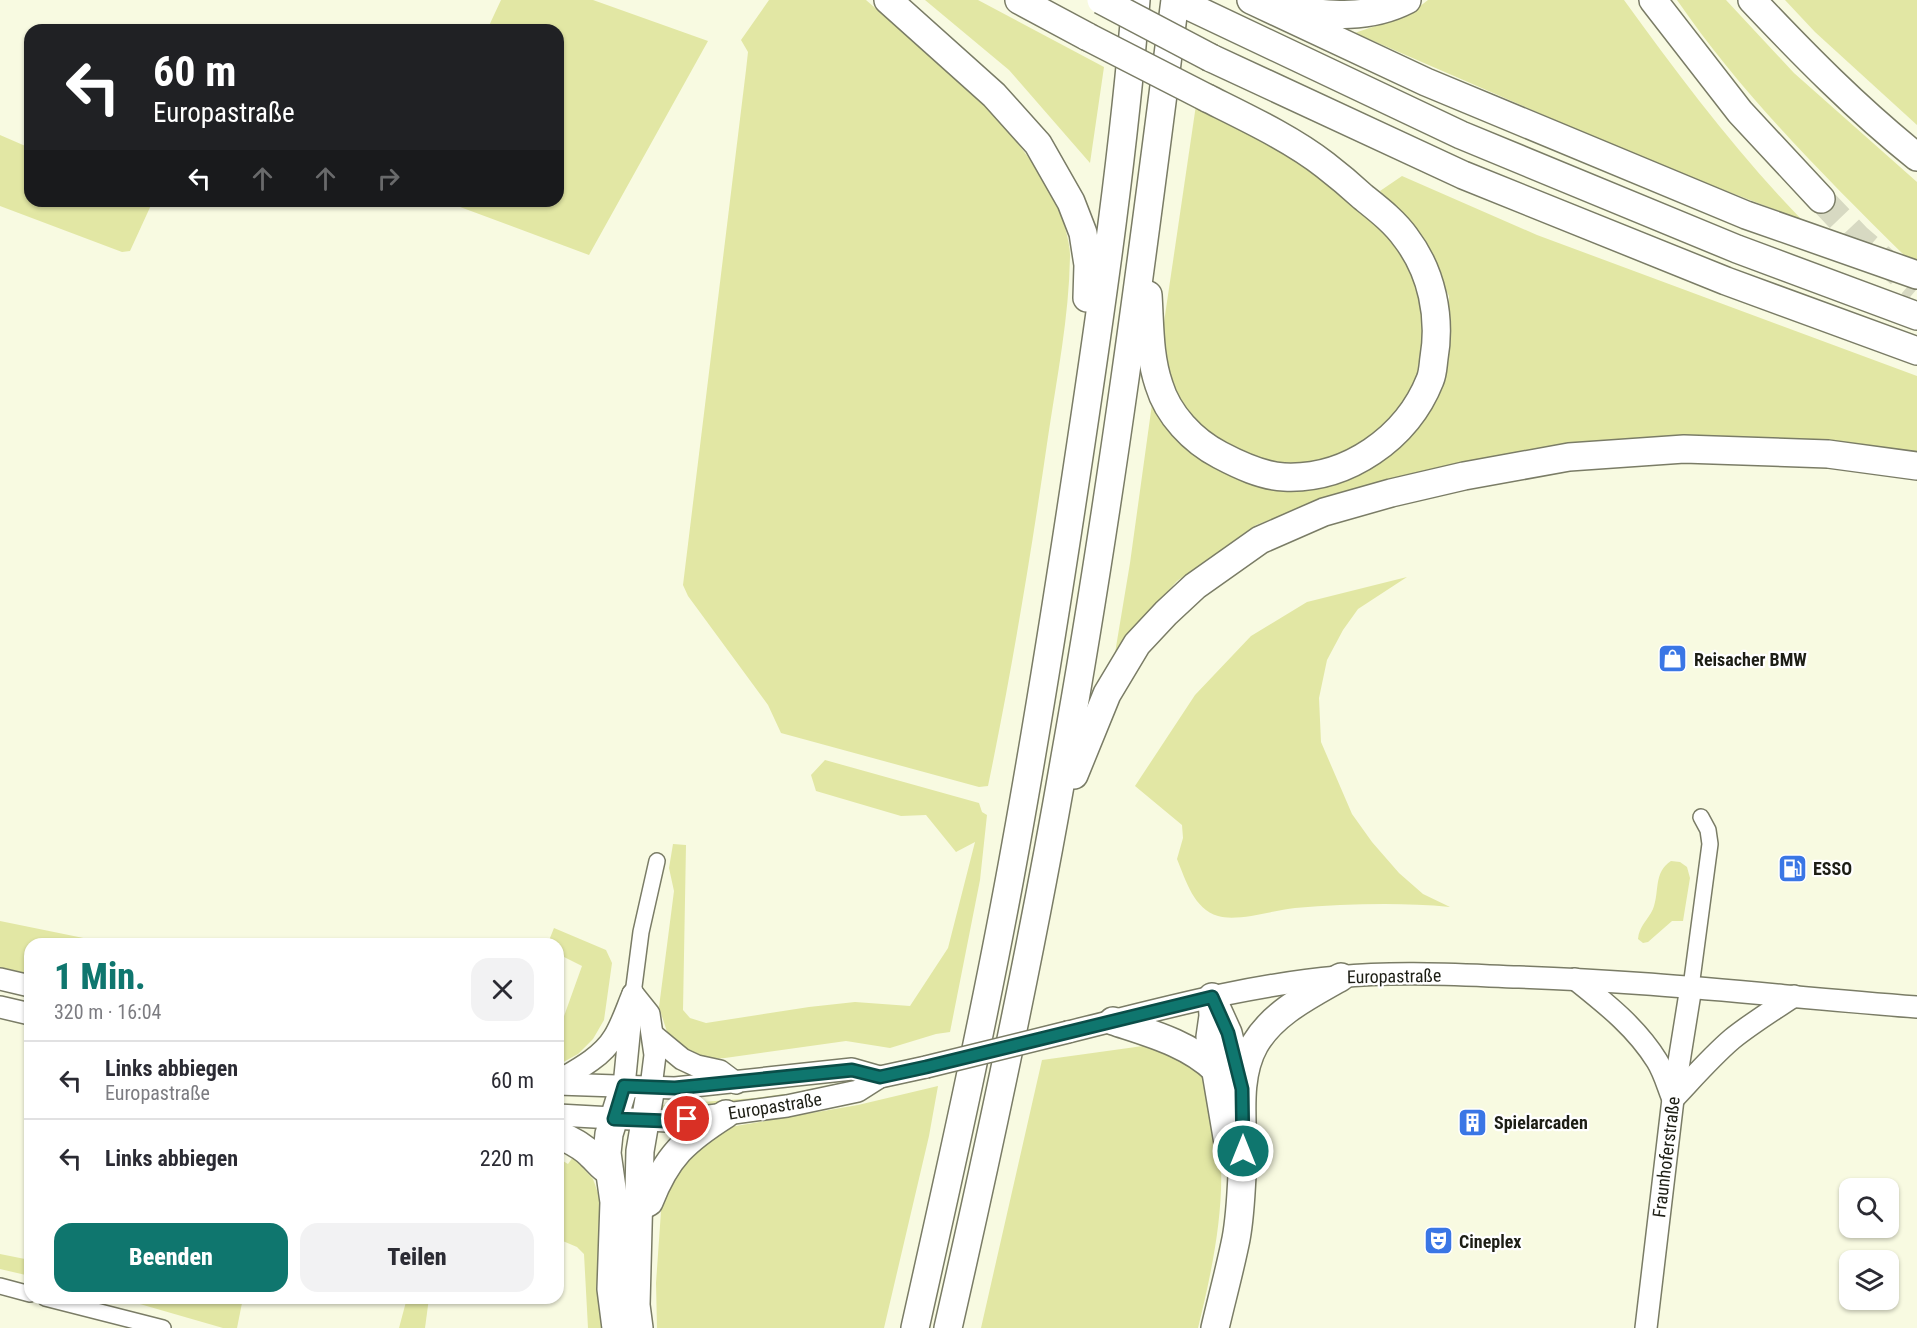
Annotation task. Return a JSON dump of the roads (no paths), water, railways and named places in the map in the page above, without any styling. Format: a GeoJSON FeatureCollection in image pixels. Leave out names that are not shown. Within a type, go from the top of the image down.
{"type":"FeatureCollection","features":[{"type":"Feature","properties":{"kind":"highway"},"geometry":{"type":"LineString","coordinates":[[888,0],[994,95],[1038,144],[1071,202],[1083,233],[1089,265],[1085,344],[1086,412]]}},
{"type":"Feature","properties":{"kind":"highway"},"geometry":{"type":"LineString","coordinates":[[1019,0],[1262,126],[1324,163],[1384,215],[1406,237],[1426,273],[1437,317],[1437,341],[1431,378],[1422,397],[1388,440],[1372,452],[1356,461],[1311,475],[1284,477],[1265,474],[1236,464],[1209,449],[1192,436],[1174,416],[1159,387],[1152,358],[1145,238]]}},
{"type":"Feature","properties":{"kind":"highway"},"geometry":{"type":"LineString","coordinates":[[1101,0],[1211,58],[1463,175],[1726,281],[1917,351]]}},
{"type":"Feature","properties":{"kind":"highway"},"geometry":{"type":"LineString","coordinates":[[915,1328],[956,1146],[1016,846],[1032,750],[1086,412],[1126,123],[1136,0]]}},
{"type":"Feature","properties":{"kind":"highway"},"geometry":{"type":"LineString","coordinates":[[948,1328],[1010,1046],[1047,849],[1072,761],[1145,238],[1175,0],[1461,135],[1737,249],[1917,316]]}},
{"type":"Feature","properties":{"kind":"highway"},"geometry":{"type":"LineString","coordinates":[[1258,4],[1342,16],[1382,10],[1407,0]]}},
{"type":"Feature","properties":{"kind":"highway"},"geometry":{"type":"LineString","coordinates":[[1653,0],[1740,112],[1821,199]]}},
{"type":"Feature","properties":{"kind":"highway"},"geometry":{"type":"LineString","coordinates":[[1752,0],[1811,62],[1896,140],[1917,156]]}},
{"type":"Feature","properties":{"kind":"highway"},"geometry":{"type":"LineString","coordinates":[[1258,4],[1426,82],[1746,215],[1917,275]]}},
{"type":"Feature","properties":{"kind":"highway"},"geometry":{"type":"LineString","coordinates":[[1072,761],[1107,694],[1137,644],[1166,613],[1195,586],[1260,540],[1324,512],[1464,476],[1569,457],[1695,449],[1828,454],[1917,466]]}},
{"type":"Feature","properties":{"kind":"highway"},"geometry":{"type":"LineString","coordinates":[[1215,1328],[1236,1237],[1243,1172],[1242,1089],[1246,1069],[1255,1045],[1270,1023],[1341,976]]}},
{"type":"Feature","properties":{"kind":"highway"},"geometry":{"type":"LineString","coordinates":[[1212,997],[1228,1033],[1242,1089]]}},
{"type":"Feature","properties":{"kind":"highway"},"geometry":{"type":"LineString","coordinates":[[1205,1328],[1226,1235],[1230,1182],[1229,1140],[1210,1037],[1213,1016],[1212,997]]}},
{"type":"Feature","properties":{"kind":"highway"},"geometry":{"type":"LineString","coordinates":[[1113,1021],[1178,1045],[1216,1070]]}},
{"type":"Feature","properties":{"kind":"highway"},"geometry":{"type":"LineString","coordinates":[[616,1328],[611,1289],[614,1202],[607,1154],[609,1134],[624,1086]]}},
{"type":"Feature","properties":{"kind":"highway"},"geometry":{"type":"LineString","coordinates":[[639,1328],[636,1305],[640,1151],[651,1087]]}},
{"type":"Feature","properties":{"kind":"highway"},"geometry":{"type":"LineString","coordinates":[[638,1208],[649,1202],[661,1173],[676,1152],[700,1131],[726,1114]]}},
{"type":"Feature","properties":{"kind":"highway"},"geometry":{"type":"LineString","coordinates":[[564,1137],[591,1154],[601,1167],[609,1171]]}},
{"type":"Feature","properties":{"kind":"main road","name":"Europastraße"},"geometry":{"type":"LineString","coordinates":[[564,1115],[667,1121],[787,1106],[858,1091],[880,1077],[1250,988],[1341,976],[1474,975],[1575,979],[1917,1007]]}},
{"type":"Feature","properties":{"kind":"main road"},"geometry":{"type":"LineString","coordinates":[[0,979],[24,985]]}},
{"type":"Feature","properties":{"kind":"main road"},"geometry":{"type":"LineString","coordinates":[[1575,979],[1611,1008],[1644,1042],[1658,1063],[1673,1100],[1732,1039],[1794,996]]}},
{"type":"Feature","properties":{"kind":"main road","name":"Fraunhoferstraße"},"geometry":{"type":"LineString","coordinates":[[1646,1328],[1673,1100],[1691,987]]}},
{"type":"Feature","properties":{"kind":"main road"},"geometry":{"type":"LineString","coordinates":[[633,994],[649,1014],[655,1055],[651,1087]]}},
{"type":"Feature","properties":{"kind":"main road"},"geometry":{"type":"LineString","coordinates":[[564,1078],[600,1052],[614,1038],[633,994]]}},
{"type":"Feature","properties":{"kind":"main road"},"geometry":{"type":"LineString","coordinates":[[624,1086],[633,994]]}},
{"type":"Feature","properties":{"kind":"main road"},"geometry":{"type":"LineString","coordinates":[[0,1007],[24,1013]]}},
{"type":"Feature","properties":{"kind":"main road"},"geometry":{"type":"LineString","coordinates":[[653,1035],[682,1059],[698,1066],[720,1071],[736,1083]]}},
{"type":"Feature","properties":{"kind":"main road","name":"Europastraße"},"geometry":{"type":"LineString","coordinates":[[564,1082],[675,1088],[852,1070],[880,1077]]}},
{"type":"Feature","properties":{"kind":"street"},"geometry":{"type":"LineString","coordinates":[[1691,987],[1710,844],[1708,830],[1701,817]]}},
{"type":"Feature","properties":{"kind":"street"},"geometry":{"type":"LineString","coordinates":[[633,994],[641,932],[657,861]]}},
{"type":"Feature","properties":{"kind":"street"},"geometry":{"type":"LineString","coordinates":[[0,1286],[24,1292]]}},
{"type":"Feature","properties":{"kind":"street"},"geometry":{"type":"LineString","coordinates":[[69,1304],[163,1328]]}},
{"type":"Feature","properties":{"kind":"tunnel"},"geometry":{"type":"LineString","coordinates":[[1821,199],[1858,238],[1917,289]]}},
{"type":"Feature","properties":{"kind":"place","name":"Reisacher BMW"},"geometry":{"type":"Point","coordinates":[1673,659]}},
{"type":"Feature","properties":{"kind":"place","name":"ESSO"},"geometry":{"type":"Point","coordinates":[1792,868]}},
{"type":"Feature","properties":{"kind":"place","name":"Spielarcaden"},"geometry":{"type":"Point","coordinates":[1473,1122]}},
{"type":"Feature","properties":{"kind":"place","name":"Cineplex"},"geometry":{"type":"Point","coordinates":[1438,1241]}}]}
